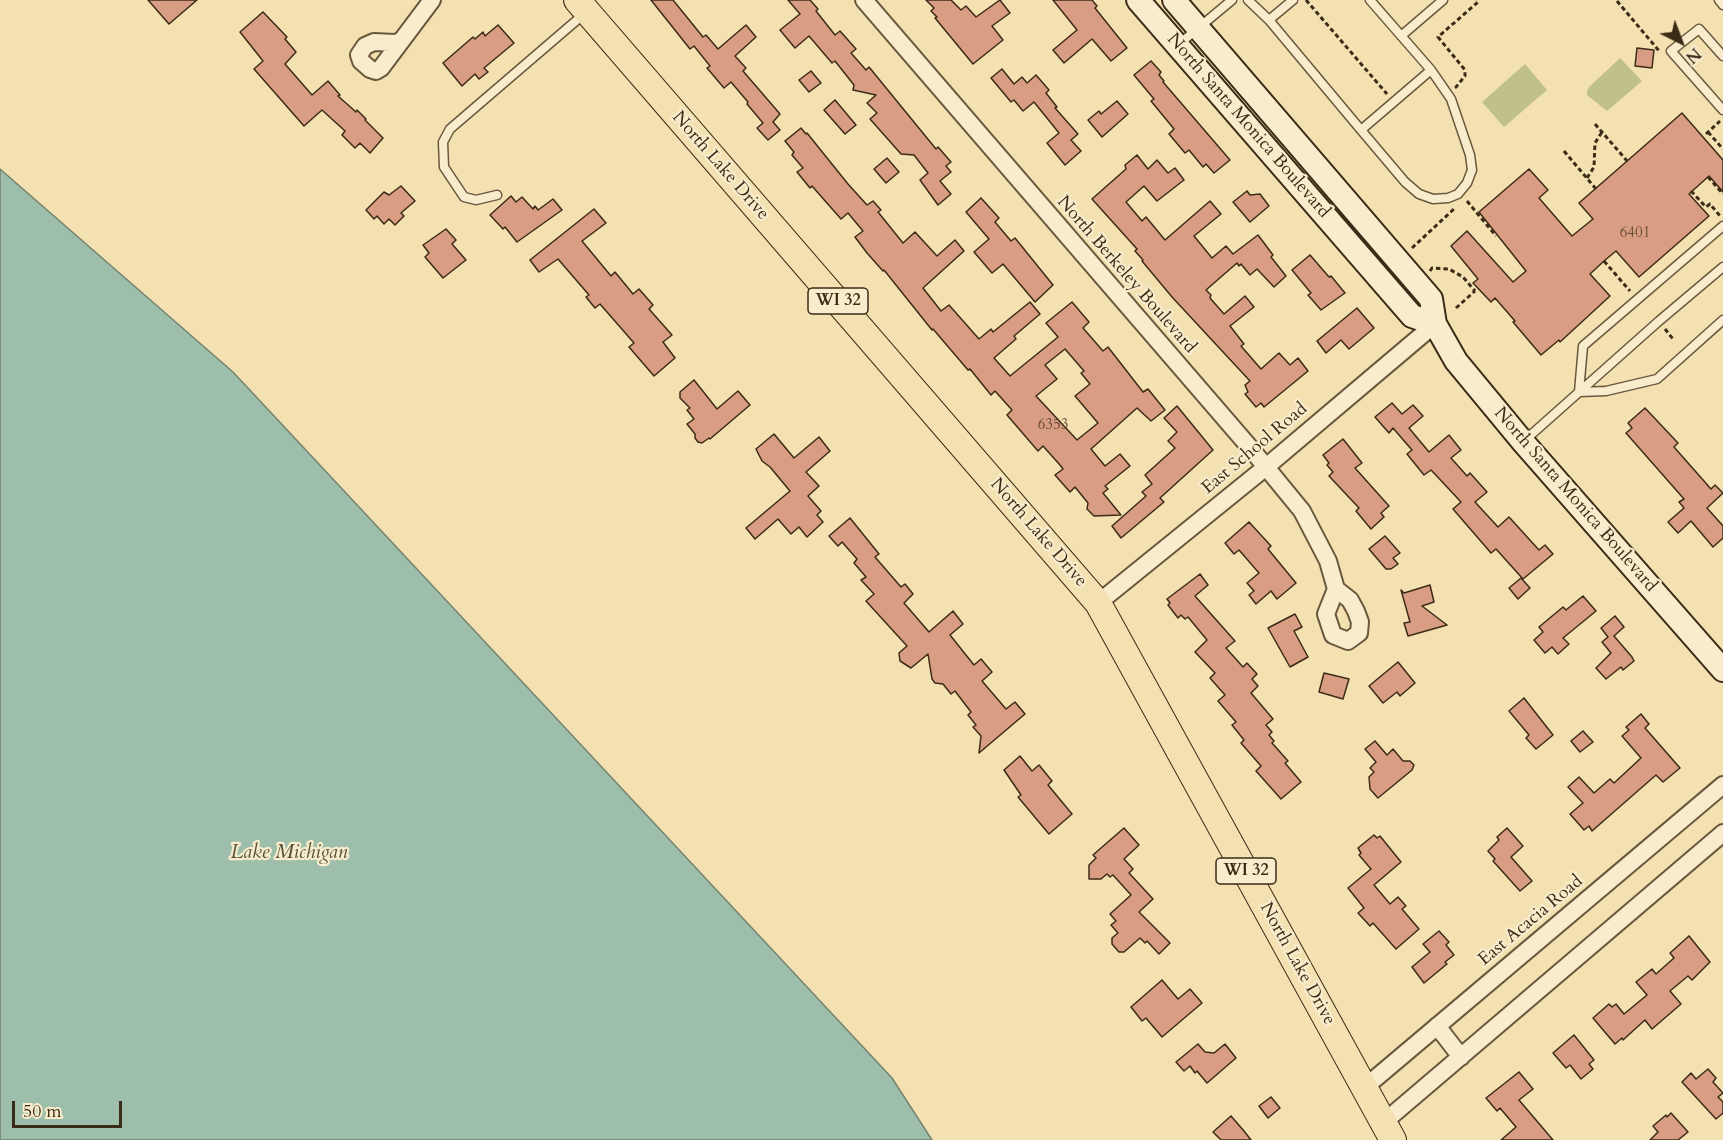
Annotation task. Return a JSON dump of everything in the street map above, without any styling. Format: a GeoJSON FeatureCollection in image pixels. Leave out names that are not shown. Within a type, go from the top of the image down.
{"type":"FeatureCollection","features":[{"type":"Feature","properties":{"kind":"main road","name":"North Lake Drive"},"geometry":{"type":"LineString","coordinates":[[582,6],[1098,603],[1389,1131]]}},
{"type":"Feature","properties":{"kind":"street"},"geometry":{"type":"LineString","coordinates":[[401,41],[432,0]]}},
{"type":"Feature","properties":{"kind":"street","name":"North Berkeley Boulevard"},"geometry":{"type":"LineString","coordinates":[[864,0],[1266,466],[1302,511],[1328,561],[1336,589]]}},
{"type":"Feature","properties":{"kind":"street","name":"North Santa Monica Boulevard"},"geometry":{"type":"LineString","coordinates":[[1138,0],[1412,316],[1435,324]]}},
{"type":"Feature","properties":{"kind":"street","name":"North Santa Monica Boulevard"},"geometry":{"type":"LineString","coordinates":[[1174,0],[1431,299],[1435,324],[1456,361],[1723,670]]}},
{"type":"Feature","properties":{"kind":"street","name":"East School Road"},"geometry":{"type":"LineString","coordinates":[[1098,603],[1435,324]]}},
{"type":"Feature","properties":{"kind":"street","name":"East Acacia Road"},"geometry":{"type":"LineString","coordinates":[[1364,1088],[1723,785]]}},
{"type":"Feature","properties":{"kind":"street"},"geometry":{"type":"LineString","coordinates":[[1389,1131],[1461,1057],[1723,833]]}},
{"type":"Feature","properties":{"kind":"street"},"geometry":{"type":"LineString","coordinates":[[1437,1026],[1461,1057]]}},
{"type":"Feature","properties":{"kind":"lane"},"geometry":{"type":"LineString","coordinates":[[1178,45],[1232,0]]}},
{"type":"Feature","properties":{"kind":"lane"},"geometry":{"type":"LineString","coordinates":[[1248,0],[1269,20],[1405,182],[1419,194],[1433,199],[1448,198],[1458,194],[1467,183],[1472,170],[1470,155],[1451,99],[1431,70],[1370,0]]}},
{"type":"Feature","properties":{"kind":"lane"},"geometry":{"type":"LineString","coordinates":[[1269,20],[1293,0]]}},
{"type":"Feature","properties":{"kind":"lane"},"geometry":{"type":"LineString","coordinates":[[1401,36],[1443,0]]}},
{"type":"Feature","properties":{"kind":"lane"},"geometry":{"type":"LineString","coordinates":[[1719,0],[1723,5]]}},
{"type":"Feature","properties":{"kind":"lane"},"geometry":{"type":"LineString","coordinates":[[497,195],[476,200],[464,196],[444,167],[443,142],[450,129],[582,6]]}},
{"type":"Feature","properties":{"kind":"lane"},"geometry":{"type":"LineString","coordinates":[[1723,56],[1699,29],[1671,51],[1723,110]]}},
{"type":"Feature","properties":{"kind":"lane"},"geometry":{"type":"LineString","coordinates":[[1361,130],[1431,70]]}},
{"type":"Feature","properties":{"kind":"lane"},"geometry":{"type":"LineString","coordinates":[[1579,392],[1583,346],[1723,226]]}},
{"type":"Feature","properties":{"kind":"lane"},"geometry":{"type":"LineString","coordinates":[[1523,441],[1723,267]]}},
{"type":"Feature","properties":{"kind":"lane"},"geometry":{"type":"LineString","coordinates":[[1579,392],[1606,391],[1657,379],[1723,320]]}},
{"type":"Feature","properties":{"kind":"path"},"geometry":{"type":"LineString","coordinates":[[1306,0],[1394,102]]}},
{"type":"Feature","properties":{"kind":"path"},"geometry":{"type":"LineString","coordinates":[[1460,93],[1456,87],[1462,81],[1465,70],[1438,37],[1478,2],[1476,0]]}},
{"type":"Feature","properties":{"kind":"path"},"geometry":{"type":"LineString","coordinates":[[1617,1],[1667,60]]}},
{"type":"Feature","properties":{"kind":"path"},"geometry":{"type":"LineString","coordinates":[[1720,121],[1707,133],[1723,148]]}},
{"type":"Feature","properties":{"kind":"path"},"geometry":{"type":"LineString","coordinates":[[1595,124],[1628,162]]}},
{"type":"Feature","properties":{"kind":"path"},"geometry":{"type":"LineString","coordinates":[[1587,178],[1594,167],[1595,143],[1602,132]]}},
{"type":"Feature","properties":{"kind":"path"},"geometry":{"type":"LineString","coordinates":[[1564,151],[1596,189]]}},
{"type":"Feature","properties":{"kind":"path"},"geometry":{"type":"LineString","coordinates":[[1708,177],[1723,194]]}},
{"type":"Feature","properties":{"kind":"path"},"geometry":{"type":"LineString","coordinates":[[1691,191],[1706,207],[1710,204],[1720,216]]}},
{"type":"Feature","properties":{"kind":"path"},"geometry":{"type":"LineString","coordinates":[[1450,209],[1470,196]]}},
{"type":"Feature","properties":{"kind":"path"},"geometry":{"type":"LineString","coordinates":[[1466,200],[1496,236]]}},
{"type":"Feature","properties":{"kind":"path"},"geometry":{"type":"LineString","coordinates":[[1408,252],[1456,206]]}},
{"type":"Feature","properties":{"kind":"path"},"geometry":{"type":"LineString","coordinates":[[1604,261],[1632,293]]}},
{"type":"Feature","properties":{"kind":"path"},"geometry":{"type":"LineString","coordinates":[[1427,273],[1432,268],[1449,269],[1463,277],[1476,290],[1456,308]]}},
{"type":"Feature","properties":{"kind":"green space"},"geometry":{"type":"Polygon","coordinates":[[[1620,58],[1642,81],[1607,111],[1587,95],[1587,91],[1620,58]]]}},
{"type":"Feature","properties":{"kind":"green space"},"geometry":{"type":"Polygon","coordinates":[[[1525,64],[1547,90],[1504,127],[1482,102],[1525,64]]]}},
{"type":"Feature","properties":{"kind":"water","name":"Lake Michigan"},"geometry":{"type":"Polygon","coordinates":[[[0,169],[233,372],[892,1078],[932,1140],[0,1140],[0,169]]]}},
{"type":"Feature","properties":{"kind":"building"},"geometry":{"type":"Polygon","coordinates":[[[148,0],[197,0],[169,24],[148,0]]]}},
{"type":"Feature","properties":{"kind":"building"},"geometry":{"type":"Polygon","coordinates":[[[651,0],[673,0],[703,37],[706,35],[718,49],[746,25],[756,37],[735,56],[746,68],[743,71],[780,114],[773,122],[780,130],[768,140],[757,128],[763,123],[747,104],[748,102],[731,82],[724,88],[707,68],[710,66],[694,46],[690,49],[651,0]]]}},
{"type":"Feature","properties":{"kind":"building"},"geometry":{"type":"Polygon","coordinates":[[[788,0],[810,0],[835,35],[840,31],[856,49],[851,53],[866,70],[869,67],[936,149],[938,147],[951,162],[946,166],[951,172],[940,181],[951,194],[938,205],[920,180],[928,173],[914,155],[901,154],[870,119],[877,113],[867,103],[876,95],[853,90],[854,85],[835,61],[832,63],[809,36],[795,48],[780,30],[800,14],[788,0]]]}},
{"type":"Feature","properties":{"kind":"building"},"geometry":{"type":"Polygon","coordinates":[[[926,0],[951,0],[961,10],[966,6],[976,17],[1000,0],[1010,13],[992,26],[1003,40],[973,64],[935,18],[937,17],[931,11],[934,8],[926,0]]]}},
{"type":"Feature","properties":{"kind":"building"},"geometry":{"type":"Polygon","coordinates":[[[1053,0],[1092,0],[1097,6],[1095,8],[1127,48],[1111,61],[1092,39],[1064,63],[1053,50],[1077,30],[1053,0]]]}},
{"type":"Feature","properties":{"kind":"building"},"geometry":{"type":"Polygon","coordinates":[[[263,12],[287,37],[285,39],[296,52],[285,64],[312,95],[328,81],[340,95],[338,96],[356,112],[357,110],[383,138],[370,153],[360,143],[355,148],[342,135],[345,131],[322,110],[304,126],[254,69],[263,61],[240,32],[263,12]]]}},
{"type":"Feature","properties":{"kind":"building"},"geometry":{"type":"Polygon","coordinates":[[[498,25],[514,43],[484,68],[488,72],[479,79],[475,74],[462,86],[443,63],[473,37],[475,39],[483,32],[485,36],[498,25]]]}},
{"type":"Feature","properties":{"kind":"building"},"geometry":{"type":"Polygon","coordinates":[[[1637,48],[1654,50],[1652,68],[1635,66],[1637,48]]]}},
{"type":"Feature","properties":{"kind":"building"},"geometry":{"type":"Polygon","coordinates":[[[1151,61],[1161,72],[1159,75],[1163,82],[1230,160],[1214,173],[1206,164],[1203,167],[1189,150],[1185,153],[1169,134],[1174,129],[1151,101],[1154,99],[1134,75],[1151,61]]]}},
{"type":"Feature","properties":{"kind":"building"},"geometry":{"type":"Polygon","coordinates":[[[1002,69],[1014,84],[1022,77],[1027,83],[1036,75],[1049,90],[1046,93],[1057,107],[1055,108],[1078,134],[1071,140],[1081,151],[1065,165],[1047,143],[1059,133],[1034,102],[1023,111],[1014,100],[1011,102],[991,78],[1002,69]]]}},
{"type":"Feature","properties":{"kind":"building"},"geometry":{"type":"Polygon","coordinates":[[[811,71],[821,83],[809,92],[799,80],[811,71]]]}},
{"type":"Feature","properties":{"kind":"building"},"geometry":{"type":"Polygon","coordinates":[[[835,100],[856,125],[845,134],[824,110],[835,100]]]}},
{"type":"Feature","properties":{"kind":"building"},"geometry":{"type":"Polygon","coordinates":[[[1117,101],[1128,114],[1102,137],[1088,120],[1099,111],[1101,114],[1117,101]]]}},
{"type":"Feature","properties":{"kind":"building"},"geometry":{"type":"Polygon","coordinates":[[[1682,113],[1723,160],[1723,192],[1709,176],[1689,194],[1709,216],[1639,277],[1616,251],[1604,261],[1590,274],[1610,296],[1560,342],[1559,340],[1541,355],[1495,298],[1491,302],[1473,283],[1478,279],[1451,246],[1467,231],[1513,282],[1526,271],[1479,212],[1529,169],[1548,190],[1539,198],[1572,236],[1593,219],[1579,203],[1682,113]]]}},
{"type":"Feature","properties":{"kind":"building"},"geometry":{"type":"Polygon","coordinates":[[[801,128],[807,133],[867,205],[873,201],[881,210],[878,212],[903,243],[915,232],[937,256],[955,240],[964,251],[923,288],[941,311],[949,305],[979,339],[991,329],[993,332],[1030,302],[1040,314],[1014,336],[1016,339],[994,358],[1010,376],[1058,337],[1046,323],[1072,302],[1089,322],[1083,328],[1103,351],[1108,347],[1143,392],[1148,389],[1165,410],[1151,421],[1137,408],[1091,449],[1105,466],[1120,454],[1130,466],[1105,486],[1108,489],[1103,493],[1121,515],[1094,516],[1087,509],[1088,503],[1075,487],[1070,492],[1055,475],[1063,469],[1060,465],[1043,446],[1038,451],[1007,415],[1012,410],[995,391],[991,395],[867,253],[855,237],[863,231],[848,213],[841,219],[797,172],[803,168],[792,155],[794,152],[785,141],[801,128]],[[1065,349],[1045,365],[1057,379],[1036,396],[1077,440],[1098,423],[1075,396],[1090,384],[1081,373],[1084,371],[1065,349]]]}},
{"type":"Feature","properties":{"kind":"building"},"geometry":{"type":"Polygon","coordinates":[[[1137,155],[1148,169],[1157,160],[1168,173],[1175,168],[1184,180],[1157,201],[1144,186],[1126,202],[1142,221],[1146,217],[1165,240],[1210,201],[1221,214],[1194,236],[1212,258],[1226,246],[1233,254],[1258,235],[1286,276],[1274,287],[1257,269],[1250,275],[1241,264],[1239,266],[1237,263],[1206,290],[1224,314],[1245,296],[1254,307],[1230,326],[1244,344],[1241,346],[1261,369],[1279,353],[1290,365],[1298,358],[1308,371],[1264,407],[1261,403],[1256,407],[1245,394],[1248,392],[1245,385],[1250,381],[1172,297],[1142,261],[1135,251],[1137,249],[1092,199],[1126,169],[1125,165],[1137,155]]]}},
{"type":"Feature","properties":{"kind":"building"},"geometry":{"type":"Polygon","coordinates":[[[887,158],[899,172],[886,183],[874,169],[887,158]]]}},
{"type":"Feature","properties":{"kind":"building"},"geometry":{"type":"Polygon","coordinates":[[[401,186],[415,201],[401,213],[404,216],[395,225],[389,219],[384,224],[377,216],[374,219],[366,210],[384,192],[389,195],[401,186]]]}},
{"type":"Feature","properties":{"kind":"building"},"geometry":{"type":"Polygon","coordinates":[[[1247,191],[1250,195],[1260,194],[1269,206],[1250,222],[1233,202],[1247,191]]]}},
{"type":"Feature","properties":{"kind":"building"},"geometry":{"type":"Polygon","coordinates":[[[511,196],[516,202],[522,197],[533,209],[535,206],[538,210],[553,199],[562,210],[517,242],[505,227],[503,229],[490,215],[511,196]]]}},
{"type":"Feature","properties":{"kind":"building"},"geometry":{"type":"Polygon","coordinates":[[[981,198],[999,218],[995,222],[1011,241],[1015,238],[1053,285],[1035,302],[1003,264],[992,273],[974,252],[989,239],[966,212],[981,198]]]}},
{"type":"Feature","properties":{"kind":"building"},"geometry":{"type":"Polygon","coordinates":[[[594,209],[606,223],[582,241],[611,276],[615,272],[633,294],[639,289],[653,305],[649,309],[672,335],[663,342],[675,358],[654,376],[629,347],[634,343],[600,304],[595,308],[586,297],[589,295],[558,259],[539,272],[530,260],[594,209]]]}},
{"type":"Feature","properties":{"kind":"building"},"geometry":{"type":"Polygon","coordinates":[[[446,229],[456,240],[452,244],[466,260],[443,278],[425,257],[429,253],[423,245],[446,229]]]}},
{"type":"Feature","properties":{"kind":"building"},"geometry":{"type":"Polygon","coordinates":[[[1310,255],[1345,293],[1321,310],[1308,295],[1311,293],[1292,270],[1310,255]]]}},
{"type":"Feature","properties":{"kind":"building"},"geometry":{"type":"Polygon","coordinates":[[[1357,308],[1374,328],[1349,349],[1341,340],[1326,353],[1317,341],[1357,308]]]}},
{"type":"Feature","properties":{"kind":"building"},"geometry":{"type":"Polygon","coordinates":[[[694,380],[717,409],[738,391],[750,405],[710,439],[702,443],[698,442],[687,424],[694,419],[687,410],[690,408],[680,398],[680,392],[694,380]]]}},
{"type":"Feature","properties":{"kind":"building"},"geometry":{"type":"Polygon","coordinates":[[[1392,403],[1402,414],[1413,405],[1423,416],[1409,428],[1429,452],[1449,435],[1461,450],[1451,458],[1467,476],[1470,473],[1487,492],[1475,502],[1498,527],[1509,517],[1539,550],[1545,545],[1553,554],[1523,579],[1496,549],[1491,553],[1453,509],[1461,502],[1431,470],[1424,475],[1407,454],[1412,450],[1393,428],[1389,433],[1375,417],[1392,403]]]}},
{"type":"Feature","properties":{"kind":"building"},"geometry":{"type":"Polygon","coordinates":[[[1177,406],[1213,450],[1160,498],[1164,502],[1121,538],[1112,526],[1146,496],[1142,492],[1152,484],[1145,475],[1175,448],[1168,441],[1177,432],[1164,418],[1177,406]]]}},
{"type":"Feature","properties":{"kind":"building"},"geometry":{"type":"Polygon","coordinates":[[[1645,408],[1678,443],[1674,447],[1711,489],[1715,485],[1723,493],[1707,508],[1723,526],[1723,538],[1713,547],[1691,521],[1678,533],[1668,522],[1684,508],[1679,502],[1684,499],[1626,433],[1632,428],[1628,423],[1645,408]]]}},
{"type":"Feature","properties":{"kind":"building"},"geometry":{"type":"Polygon","coordinates":[[[774,434],[794,458],[819,437],[830,451],[806,472],[819,486],[808,496],[821,511],[817,515],[823,522],[807,537],[799,527],[791,534],[778,519],[755,539],[746,528],[790,491],[762,461],[756,449],[774,434]]]}},
{"type":"Feature","properties":{"kind":"building"},"geometry":{"type":"Polygon","coordinates":[[[1343,439],[1362,463],[1355,468],[1389,506],[1381,513],[1384,517],[1371,529],[1356,511],[1359,508],[1329,476],[1333,472],[1323,455],[1343,439]]]}},
{"type":"Feature","properties":{"kind":"building"},"geometry":{"type":"Polygon","coordinates":[[[850,518],[879,554],[875,557],[901,587],[905,584],[913,594],[904,603],[929,632],[953,611],[963,624],[950,635],[974,665],[981,659],[992,672],[982,681],[1006,709],[1015,702],[1025,714],[979,753],[981,736],[973,727],[976,725],[968,715],[971,712],[955,691],[951,694],[943,684],[935,683],[932,679],[928,654],[911,668],[900,661],[899,653],[907,646],[866,601],[874,594],[861,580],[866,577],[854,563],[857,559],[842,542],[838,546],[829,536],[850,518]]]}},
{"type":"Feature","properties":{"kind":"building"},"geometry":{"type":"Polygon","coordinates":[[[1249,522],[1271,546],[1268,549],[1296,583],[1277,599],[1271,591],[1256,604],[1249,595],[1254,591],[1247,583],[1259,573],[1239,550],[1234,554],[1225,543],[1249,522]]]}},
{"type":"Feature","properties":{"kind":"building"},"geometry":{"type":"Polygon","coordinates":[[[1385,536],[1400,553],[1393,558],[1398,564],[1391,569],[1386,569],[1369,549],[1385,536]]]}},
{"type":"Feature","properties":{"kind":"building"},"geometry":{"type":"Polygon","coordinates":[[[1200,574],[1208,585],[1195,596],[1235,641],[1226,648],[1243,667],[1247,663],[1257,674],[1252,679],[1258,686],[1251,693],[1273,719],[1266,725],[1272,732],[1269,735],[1274,741],[1272,743],[1288,761],[1285,763],[1301,782],[1281,799],[1256,771],[1261,766],[1241,743],[1244,740],[1232,725],[1236,722],[1218,701],[1225,695],[1210,678],[1215,673],[1195,652],[1207,640],[1188,617],[1185,619],[1181,615],[1178,618],[1168,605],[1170,603],[1167,599],[1200,574]]]}},
{"type":"Feature","properties":{"kind":"building"},"geometry":{"type":"Polygon","coordinates":[[[1521,578],[1530,588],[1518,599],[1509,588],[1521,578]]]}},
{"type":"Feature","properties":{"kind":"building"},"geometry":{"type":"Polygon","coordinates":[[[1430,585],[1434,602],[1422,606],[1447,625],[1408,636],[1404,623],[1410,622],[1401,590],[1404,593],[1430,585]]]}},
{"type":"Feature","properties":{"kind":"building"},"geometry":{"type":"Polygon","coordinates":[[[1583,596],[1596,611],[1563,638],[1569,644],[1558,654],[1552,647],[1545,653],[1534,640],[1543,632],[1539,627],[1563,607],[1566,610],[1583,596]]]}},
{"type":"Feature","properties":{"kind":"building"},"geometry":{"type":"Polygon","coordinates":[[[1295,614],[1302,627],[1294,631],[1308,657],[1290,667],[1268,628],[1295,614]]]}},
{"type":"Feature","properties":{"kind":"building"},"geometry":{"type":"Polygon","coordinates":[[[1615,616],[1624,627],[1614,636],[1634,661],[1623,670],[1621,667],[1606,679],[1596,668],[1611,653],[1602,642],[1608,637],[1601,628],[1615,616]]]}},
{"type":"Feature","properties":{"kind":"building"},"geometry":{"type":"Polygon","coordinates":[[[1398,662],[1415,683],[1400,696],[1397,692],[1383,703],[1369,686],[1398,662]]]}},
{"type":"Feature","properties":{"kind":"building"},"geometry":{"type":"Polygon","coordinates":[[[1324,673],[1349,679],[1343,699],[1319,692],[1324,673]]]}},
{"type":"Feature","properties":{"kind":"building"},"geometry":{"type":"Polygon","coordinates":[[[1524,698],[1553,735],[1536,749],[1526,738],[1529,735],[1509,711],[1524,698]]]}},
{"type":"Feature","properties":{"kind":"building"},"geometry":{"type":"Polygon","coordinates":[[[1641,714],[1649,724],[1645,728],[1680,768],[1663,782],[1656,775],[1592,831],[1589,826],[1584,830],[1570,814],[1583,803],[1568,787],[1579,777],[1594,793],[1610,779],[1614,783],[1641,758],[1622,736],[1629,730],[1626,727],[1641,714]]]}},
{"type":"Feature","properties":{"kind":"building"},"geometry":{"type":"Polygon","coordinates":[[[1583,731],[1593,742],[1580,752],[1571,741],[1583,731]]]}},
{"type":"Feature","properties":{"kind":"building"},"geometry":{"type":"Polygon","coordinates":[[[1375,741],[1387,755],[1393,749],[1403,761],[1410,761],[1414,765],[1412,770],[1378,798],[1370,789],[1369,777],[1374,772],[1370,768],[1376,762],[1365,749],[1375,741]]]}},
{"type":"Feature","properties":{"kind":"building"},"geometry":{"type":"Polygon","coordinates":[[[1020,756],[1032,771],[1039,765],[1052,781],[1048,785],[1072,814],[1049,834],[1018,797],[1021,795],[1004,770],[1020,756]]]}},
{"type":"Feature","properties":{"kind":"building"},"geometry":{"type":"Polygon","coordinates":[[[1124,828],[1139,845],[1124,859],[1133,869],[1129,873],[1153,899],[1139,912],[1170,943],[1159,954],[1147,941],[1145,943],[1140,938],[1124,952],[1119,952],[1112,944],[1112,938],[1118,933],[1111,925],[1116,921],[1110,914],[1131,895],[1113,875],[1110,877],[1107,874],[1101,879],[1089,879],[1089,865],[1096,858],[1093,855],[1124,828]]]}},
{"type":"Feature","properties":{"kind":"building"},"geometry":{"type":"Polygon","coordinates":[[[1507,828],[1523,846],[1511,857],[1532,881],[1520,891],[1493,861],[1495,859],[1488,851],[1499,840],[1497,837],[1507,828]]]}},
{"type":"Feature","properties":{"kind":"building"},"geometry":{"type":"Polygon","coordinates":[[[1374,835],[1377,838],[1380,836],[1401,862],[1374,885],[1390,904],[1398,897],[1406,906],[1402,909],[1419,929],[1396,949],[1373,923],[1370,926],[1358,913],[1364,908],[1348,888],[1371,869],[1359,855],[1361,853],[1358,848],[1374,835]]]}},
{"type":"Feature","properties":{"kind":"building"},"geometry":{"type":"Polygon","coordinates":[[[1439,931],[1449,942],[1446,945],[1454,955],[1445,962],[1447,964],[1424,983],[1412,967],[1430,952],[1423,944],[1439,931]]]}},
{"type":"Feature","properties":{"kind":"building"},"geometry":{"type":"Polygon","coordinates":[[[1689,936],[1710,962],[1692,980],[1688,976],[1670,991],[1681,1004],[1652,1029],[1645,1020],[1623,1040],[1622,1038],[1615,1044],[1593,1018],[1609,1004],[1612,1007],[1616,1004],[1624,1014],[1647,995],[1636,982],[1652,969],[1656,974],[1674,958],[1670,953],[1689,936]]]}},
{"type":"Feature","properties":{"kind":"building"},"geometry":{"type":"Polygon","coordinates":[[[1162,980],[1178,999],[1190,989],[1202,1003],[1162,1037],[1146,1018],[1142,1021],[1131,1007],[1162,980]]]}},
{"type":"Feature","properties":{"kind":"building"},"geometry":{"type":"Polygon","coordinates":[[[1574,1035],[1594,1060],[1589,1064],[1593,1069],[1581,1079],[1570,1065],[1566,1068],[1553,1053],[1574,1035]]]}},
{"type":"Feature","properties":{"kind":"building"},"geometry":{"type":"Polygon","coordinates":[[[1198,1044],[1205,1052],[1214,1053],[1225,1044],[1236,1058],[1207,1083],[1190,1066],[1184,1071],[1176,1062],[1198,1044]]]}},
{"type":"Feature","properties":{"kind":"building"},"geometry":{"type":"Polygon","coordinates":[[[1708,1069],[1716,1078],[1713,1082],[1723,1093],[1718,1097],[1723,1102],[1723,1113],[1716,1119],[1682,1082],[1691,1073],[1696,1079],[1708,1069]]]}},
{"type":"Feature","properties":{"kind":"building"},"geometry":{"type":"Polygon","coordinates":[[[1519,1072],[1533,1089],[1519,1100],[1553,1140],[1501,1140],[1516,1127],[1500,1108],[1497,1111],[1486,1098],[1519,1072]]]}},
{"type":"Feature","properties":{"kind":"building"},"geometry":{"type":"Polygon","coordinates":[[[1271,1097],[1280,1108],[1268,1118],[1259,1106],[1271,1097]]]}},
{"type":"Feature","properties":{"kind":"building"},"geometry":{"type":"Polygon","coordinates":[[[1671,1113],[1688,1132],[1678,1140],[1650,1140],[1658,1132],[1653,1126],[1671,1113]]]}},
{"type":"Feature","properties":{"kind":"building"},"geometry":{"type":"Polygon","coordinates":[[[1231,1116],[1251,1140],[1221,1140],[1213,1132],[1231,1116]]]}}]}
